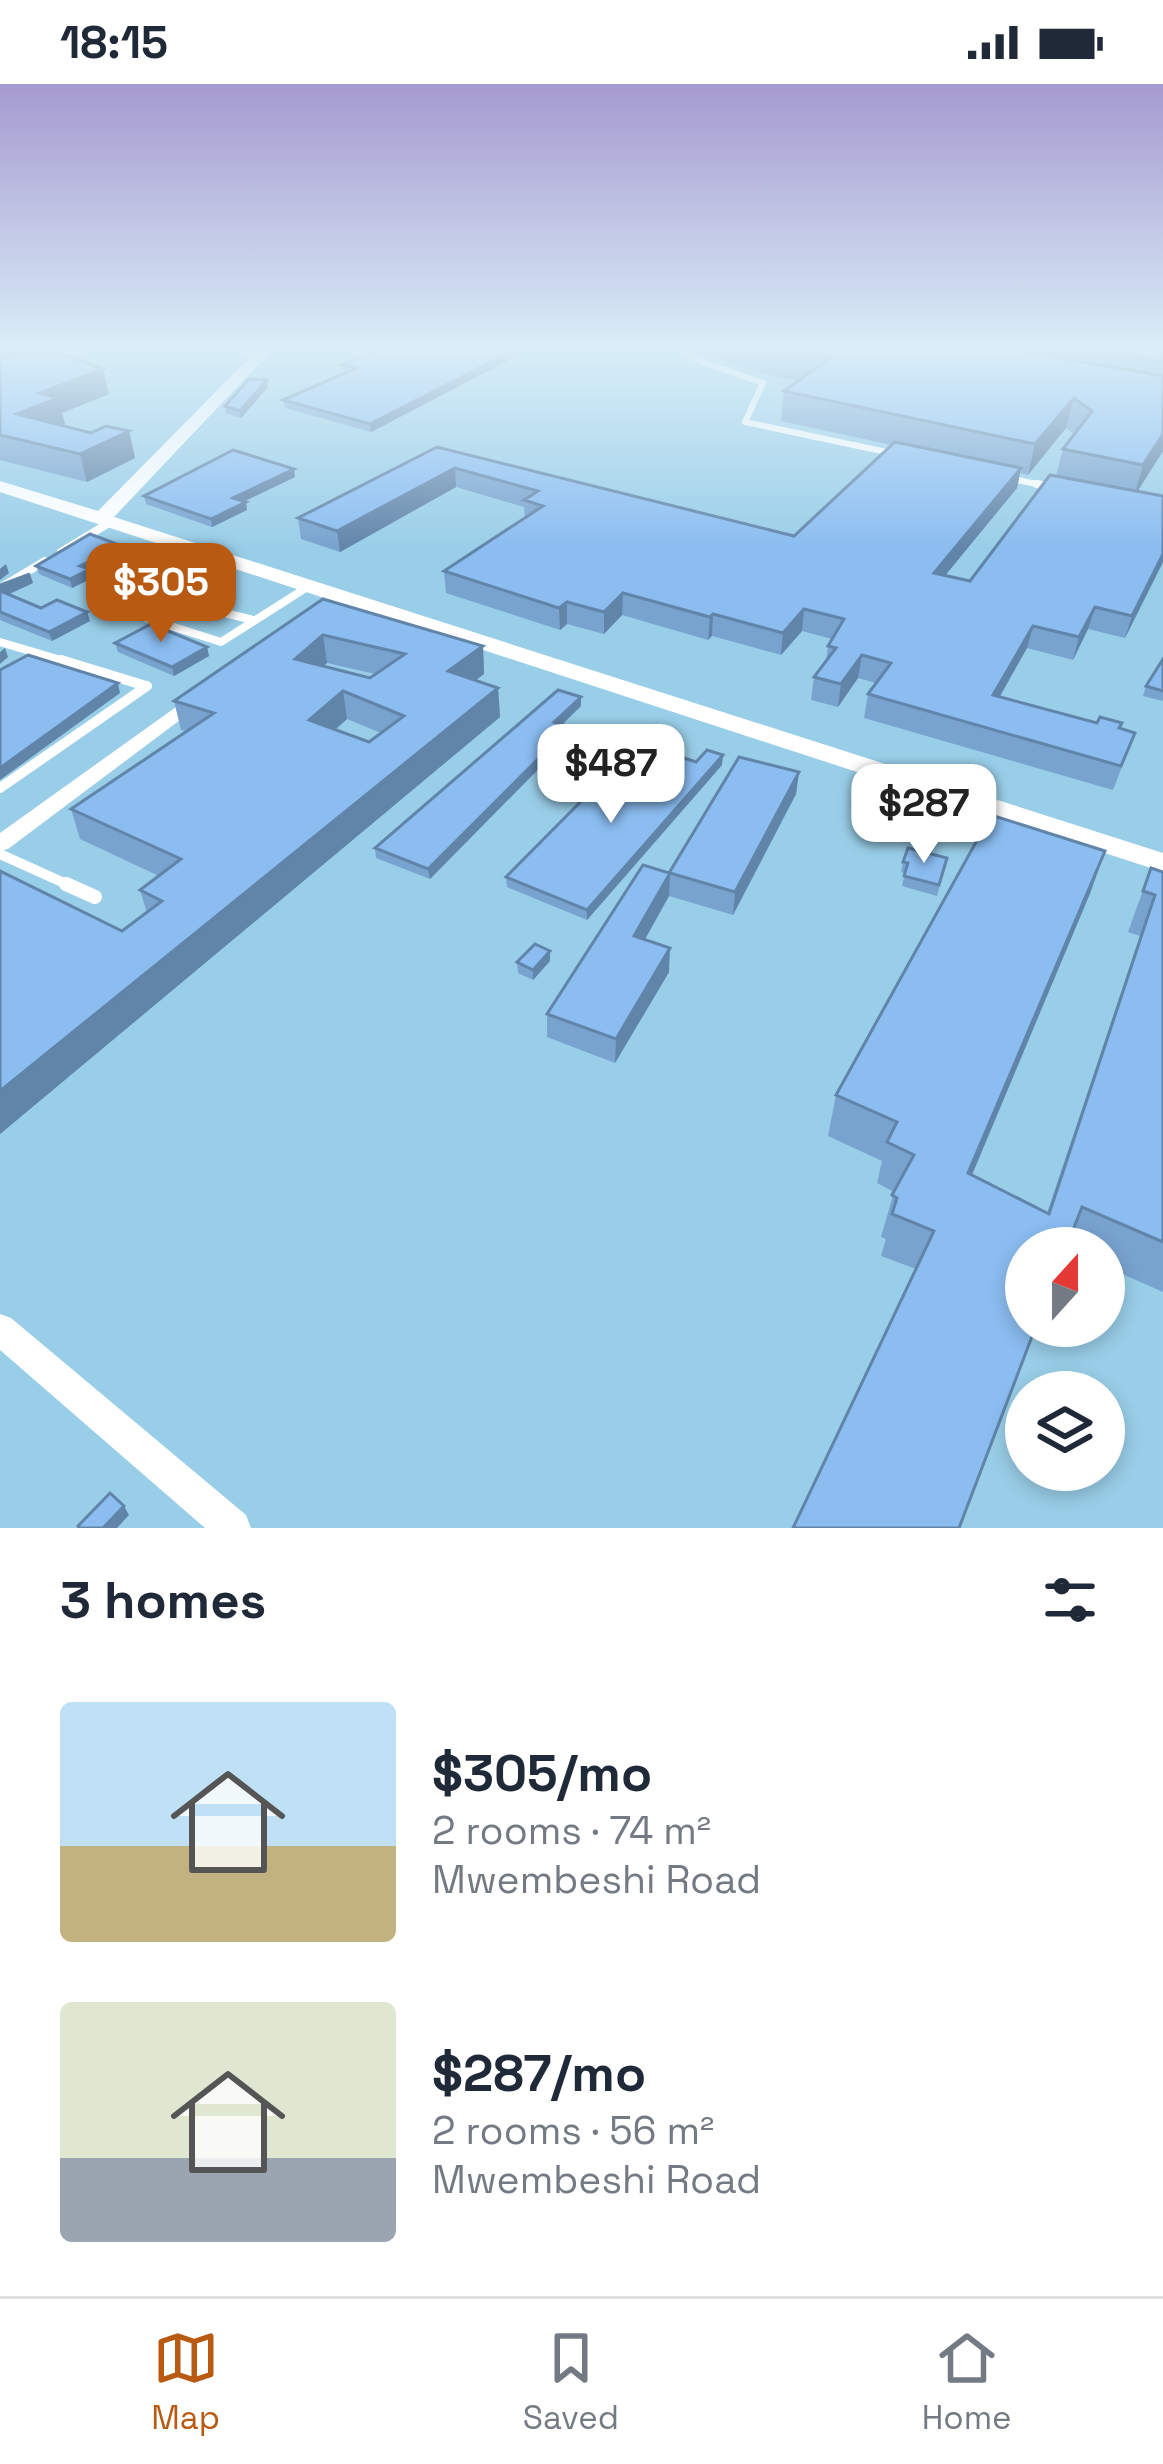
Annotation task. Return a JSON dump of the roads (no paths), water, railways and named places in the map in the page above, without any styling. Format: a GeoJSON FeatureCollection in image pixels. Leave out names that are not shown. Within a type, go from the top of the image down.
{"type":"FeatureCollection","features":[{"type":"Feature","properties":{"kind":"street"},"geometry":{"type":"LineString","coordinates":[[105,521],[205,414]]}},
{"type":"Feature","properties":{"kind":"street"},"geometry":{"type":"LineString","coordinates":[[0,486],[321,596],[1163,863]]}},
{"type":"Feature","properties":{"kind":"street"},"geometry":{"type":"LineString","coordinates":[[0,844],[216,684]]}},
{"type":"Feature","properties":{"kind":"street"},"geometry":{"type":"LineString","coordinates":[[0,1329],[232,1528]]}},
{"type":"Feature","properties":{"kind":"lane"},"geometry":{"type":"LineString","coordinates":[[749,414],[745,422],[906,456]]}},
{"type":"Feature","properties":{"kind":"lane"},"geometry":{"type":"LineString","coordinates":[[998,476],[1067,491]]}},
{"type":"Feature","properties":{"kind":"lane"},"geometry":{"type":"LineString","coordinates":[[0,588],[105,521]]}},
{"type":"Feature","properties":{"kind":"lane"},"geometry":{"type":"LineString","coordinates":[[253,620],[177,601],[146,618],[221,642],[253,620],[321,596]]}},
{"type":"Feature","properties":{"kind":"lane"},"geometry":{"type":"LineString","coordinates":[[0,642],[147,686],[0,788]]}},
{"type":"Feature","properties":{"kind":"lane"},"geometry":{"type":"LineString","coordinates":[[16,664],[33,654]]}},
{"type":"Feature","properties":{"kind":"lane"},"geometry":{"type":"LineString","coordinates":[[0,854],[95,897]]}}]}
